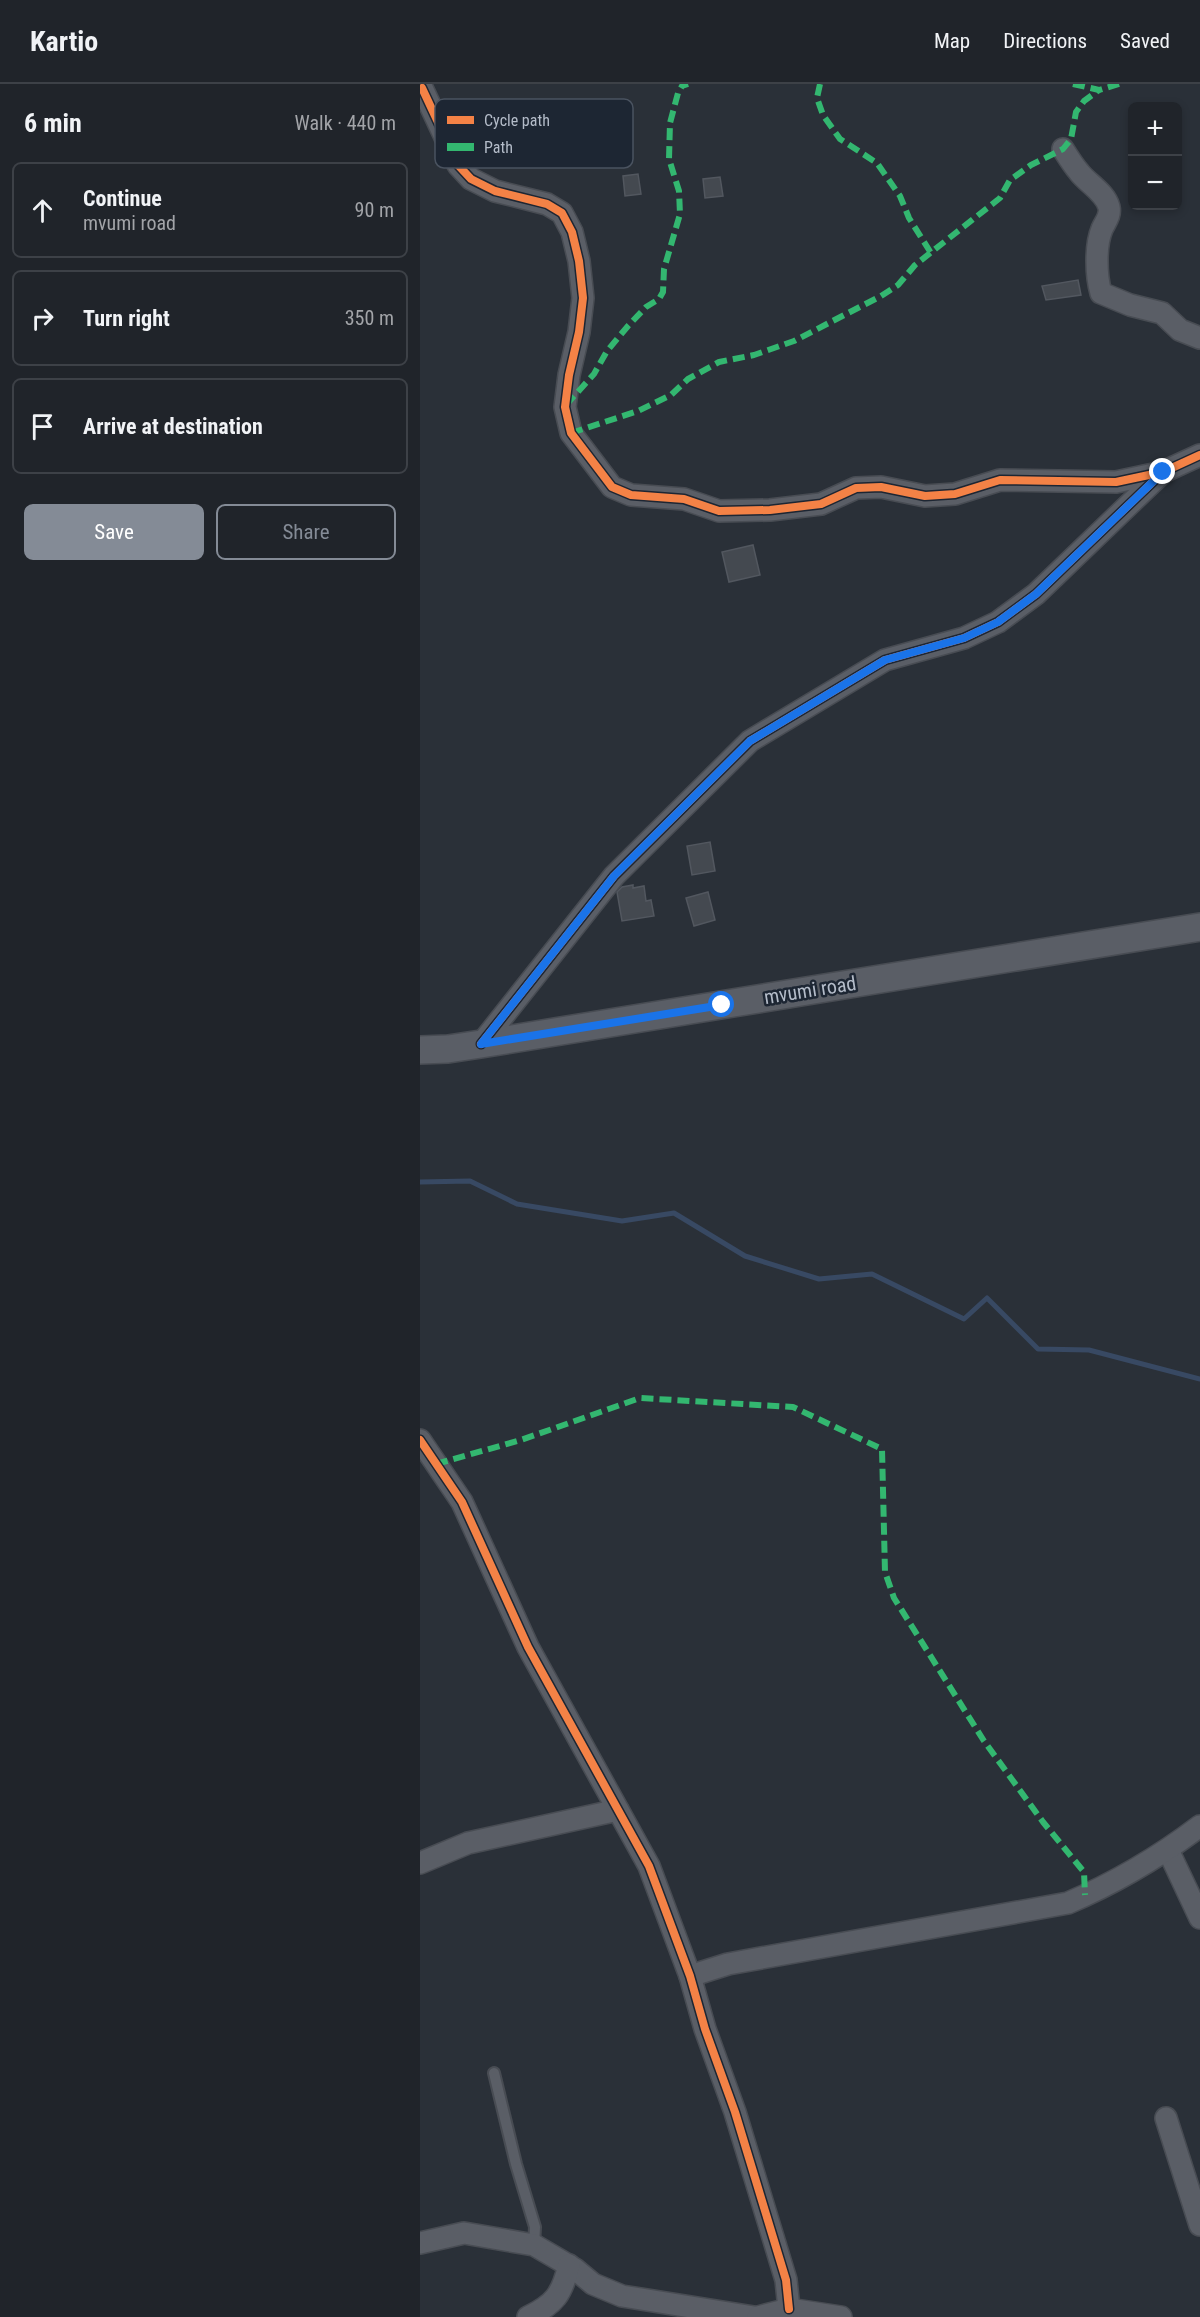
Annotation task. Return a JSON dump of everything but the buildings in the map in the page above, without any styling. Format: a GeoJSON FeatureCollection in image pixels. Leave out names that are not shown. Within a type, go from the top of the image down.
{"type":"FeatureCollection","features":[{"type":"Feature","properties":{"kind":"street"},"geometry":{"type":"LineString","coordinates":[[422,88],[435,116]]}},
{"type":"Feature","properties":{"kind":"street"},"geometry":{"type":"LineString","coordinates":[[1064,149],[1079,174],[1092,185],[1109,208],[1108,218],[1101,230],[1097,260],[1097,280],[1101,293],[1130,305],[1162,313],[1180,330],[1200,338]]}},
{"type":"Feature","properties":{"kind":"street"},"geometry":{"type":"LineString","coordinates":[[461,168],[471,179],[495,191],[547,204],[562,213],[572,232],[579,261],[583,298],[565,407],[571,433],[612,487],[631,495],[684,499],[719,511],[760,510],[821,504],[856,488],[881,487],[925,496],[955,494],[1000,480],[1116,482],[1163,472],[1200,455]]}},
{"type":"Feature","properties":{"kind":"street"},"geometry":{"type":"LineString","coordinates":[[481,1044],[614,876],[750,741],[885,660],[964,638],[998,622],[1036,594],[1163,472]]}},
{"type":"Feature","properties":{"kind":"street","name":"mvumi road"},"geometry":{"type":"LineString","coordinates":[[420,1050],[481,1044],[1200,927]]}},
{"type":"Feature","properties":{"kind":"street"},"geometry":{"type":"LineString","coordinates":[[420,1440],[462,1502],[528,1647],[649,1866],[690,1976],[705,2029],[735,2112],[786,2280],[789,2309]]}},
{"type":"Feature","properties":{"kind":"street"},"geometry":{"type":"LineString","coordinates":[[420,1863],[468,1843],[618,1810]]}},
{"type":"Feature","properties":{"kind":"street"},"geometry":{"type":"LineString","coordinates":[[690,1976],[728,1964],[1068,1903],[1168,1850],[1200,1826]]}},
{"type":"Feature","properties":{"kind":"street"},"geometry":{"type":"LineString","coordinates":[[1168,1850],[1200,1918]]}},
{"type":"Feature","properties":{"kind":"street"},"geometry":{"type":"LineString","coordinates":[[1166,2118],[1200,2225]]}},
{"type":"Feature","properties":{"kind":"street"},"geometry":{"type":"LineString","coordinates":[[420,2243],[464,2233],[534,2245],[569,2265],[593,2284],[622,2296],[756,2317],[789,2309],[841,2317]]}},
{"type":"Feature","properties":{"kind":"street"},"geometry":{"type":"LineString","coordinates":[[528,2317],[549,2307],[564,2286],[569,2265]]}},
{"type":"Feature","properties":{"kind":"lane"},"geometry":{"type":"LineString","coordinates":[[494,2073],[516,2164],[535,2227],[534,2245]]}},
{"type":"Feature","properties":{"kind":"waterway"},"geometry":{"type":"LineString","coordinates":[[420,1182],[470,1181],[517,1204],[622,1221],[674,1213],[745,1256],[819,1279],[872,1274],[964,1319],[987,1298],[1038,1349],[1089,1350],[1200,1379]]}},
{"type":"Feature","properties":{"kind":"marked path"},"geometry":{"type":"LineString","coordinates":[[566,405],[594,374],[607,351],[628,326],[646,307],[659,299],[663,292],[664,269],[680,214],[679,191],[669,159],[670,123],[678,93],[682,86],[688,84]]}},
{"type":"Feature","properties":{"kind":"marked path"},"geometry":{"type":"LineString","coordinates":[[820,84],[817,98],[823,115],[840,139],[877,163],[900,196],[909,218],[931,253]]}},
{"type":"Feature","properties":{"kind":"marked path"},"geometry":{"type":"LineString","coordinates":[[1073,84],[1099,90],[1119,84]]}},
{"type":"Feature","properties":{"kind":"marked path"},"geometry":{"type":"LineString","coordinates":[[571,433],[638,411],[671,395],[688,379],[719,362],[754,355],[794,341],[898,285],[915,265],[1000,198],[1010,180],[1031,165],[1063,149],[1071,139],[1076,112],[1084,101],[1099,90]]}},
{"type":"Feature","properties":{"kind":"marked path"},"geometry":{"type":"LineString","coordinates":[[436,1464],[521,1440],[640,1398],[793,1407],[882,1449],[885,1572],[894,1598],[984,1741],[1043,1822],[1084,1872],[1085,1895]]}},
{"type":"Feature","properties":{"kind":"cycle path"},"geometry":{"type":"LineString","coordinates":[[422,88],[435,116]]}},
{"type":"Feature","properties":{"kind":"cycle path"},"geometry":{"type":"LineString","coordinates":[[461,168],[471,179],[495,191],[547,204],[562,213],[572,232],[579,261],[583,298],[565,407],[571,433],[612,487],[631,495],[684,499],[719,511],[770,510],[821,504],[856,488],[881,487],[925,496],[955,494],[1000,480],[1116,482],[1163,472]]}},
{"type":"Feature","properties":{"kind":"cycle path"},"geometry":{"type":"LineString","coordinates":[[481,1044],[614,876],[750,741],[885,660],[964,638],[998,622],[1036,594],[1163,472],[1200,455]]}},
{"type":"Feature","properties":{"kind":"cycle path"},"geometry":{"type":"LineString","coordinates":[[420,1440],[462,1502],[528,1647],[649,1866],[690,1976],[705,2029],[735,2112],[786,2280],[789,2309]]}},
{"type":"Feature","properties":{"kind":"route"},"geometry":{"type":"LineString","coordinates":[[722,1005],[481,1044],[614,876],[750,741],[885,660],[964,638],[998,622],[1036,594],[1163,472]]}}]}
